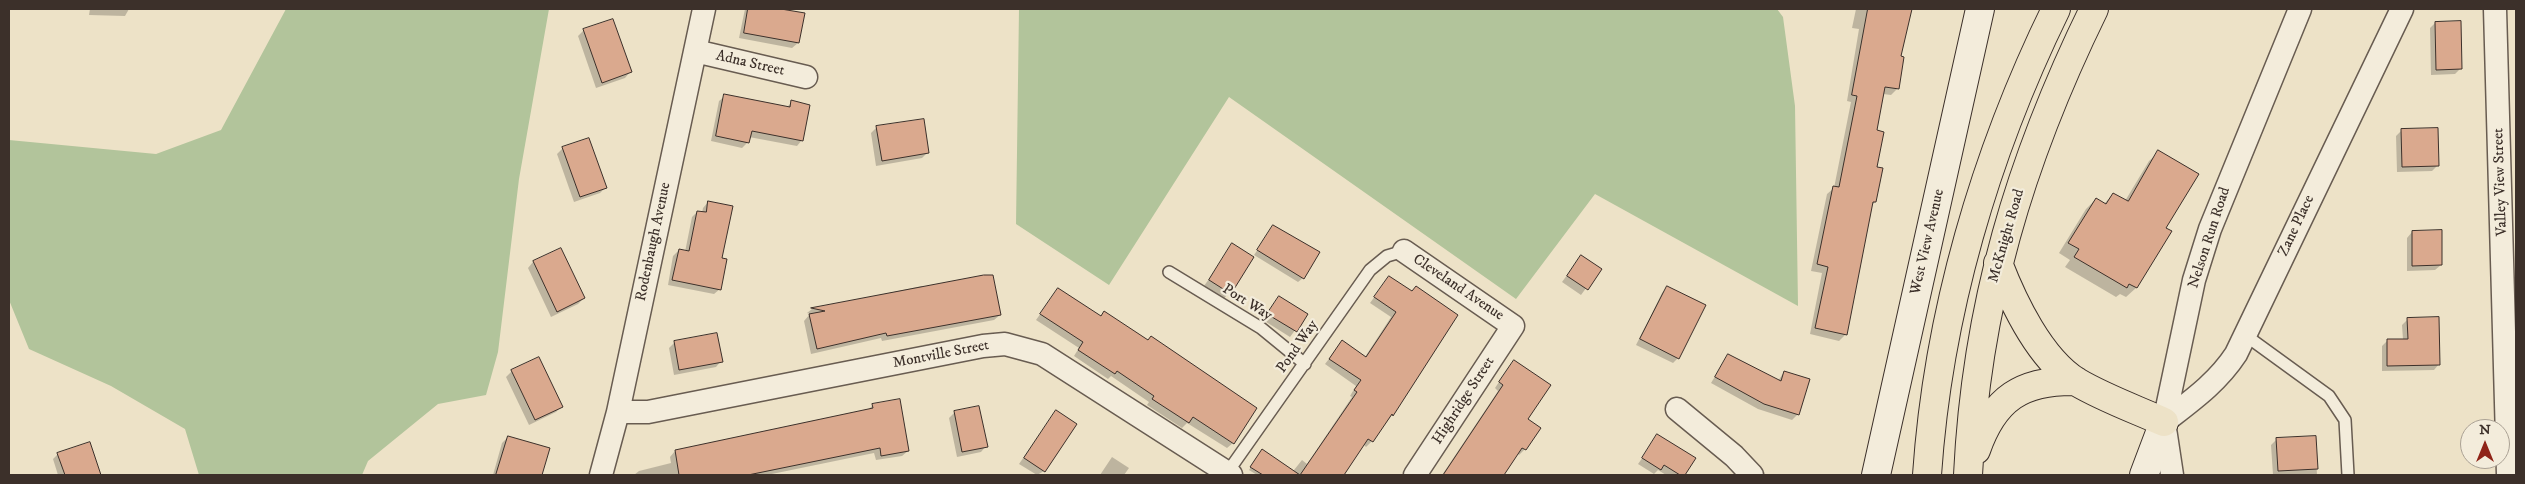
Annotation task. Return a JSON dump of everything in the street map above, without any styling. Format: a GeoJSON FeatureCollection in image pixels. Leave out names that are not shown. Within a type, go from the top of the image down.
{"type":"FeatureCollection","features":[{"type":"Feature","properties":{"kind":"highway"},"geometry":{"type":"LineString","coordinates":[[2034,9],[2042,36]]}},
{"type":"Feature","properties":{"kind":"highway"},"geometry":{"type":"LineString","coordinates":[[1927,475],[1932,418],[1940,362],[1964,254],[1998,143],[2042,36],[2056,9]]}},
{"type":"Feature","properties":{"kind":"highway","name":"McKnight Road"},"geometry":{"type":"LineString","coordinates":[[1968,475],[1977,367],[1998,263],[2031,154],[2066,68],[2094,9]]}},
{"type":"Feature","properties":{"kind":"highway"},"geometry":{"type":"LineString","coordinates":[[1998,263],[2017,308],[2029,328],[2043,348],[2076,381],[2164,422]]}},
{"type":"Feature","properties":{"kind":"highway"},"geometry":{"type":"LineString","coordinates":[[1968,475],[1988,421],[1999,406],[2011,395],[2041,382],[2076,381]]}},
{"type":"Feature","properties":{"kind":"street","name":"Rodenbaugh Avenue"},"geometry":{"type":"LineString","coordinates":[[601,475],[618,412],[704,9]]}},
{"type":"Feature","properties":{"kind":"street","name":"West View Avenue"},"geometry":{"type":"LineString","coordinates":[[1876,475],[1980,9]]}},
{"type":"Feature","properties":{"kind":"street","name":"Nelson Run Road"},"geometry":{"type":"LineString","coordinates":[[2144,475],[2164,422],[2194,280],[2210,228],[2300,9]]}},
{"type":"Feature","properties":{"kind":"street","name":"Zane Place"},"geometry":{"type":"LineString","coordinates":[[2164,422],[2223,373],[2245,334],[2402,9]]}},
{"type":"Feature","properties":{"kind":"street","name":"Valley View Street"},"geometry":{"type":"LineString","coordinates":[[2496,9],[2508,475]]}},
{"type":"Feature","properties":{"kind":"street","name":"Adna Street"},"geometry":{"type":"LineString","coordinates":[[695,51],[806,77]]}},
{"type":"Feature","properties":{"kind":"street","name":"Cleveland Avenue"},"geometry":{"type":"LineString","coordinates":[[1404,251],[1513,326]]}},
{"type":"Feature","properties":{"kind":"street","name":"Highridge Street"},"geometry":{"type":"LineString","coordinates":[[1415,475],[1513,326]]}},
{"type":"Feature","properties":{"kind":"street","name":"Montville Street"},"geometry":{"type":"LineString","coordinates":[[618,412],[648,412],[984,346],[1005,344],[1042,354],[1229,474]]}},
{"type":"Feature","properties":{"kind":"street"},"geometry":{"type":"LineString","coordinates":[[1677,409],[1734,456],[1752,475]]}},
{"type":"Feature","properties":{"kind":"street"},"geometry":{"type":"LineString","coordinates":[[2164,422],[2172,475]]}},
{"type":"Feature","properties":{"kind":"lane","name":"Pond Way"},"geometry":{"type":"LineString","coordinates":[[1229,474],[1370,270],[1387,256],[1404,251]]}},
{"type":"Feature","properties":{"kind":"lane","name":"Port Way"},"geometry":{"type":"LineString","coordinates":[[1169,272],[1261,328],[1305,364]]}},
{"type":"Feature","properties":{"kind":"lane"},"geometry":{"type":"LineString","coordinates":[[2245,334],[2329,396],[2345,420],[2348,475]]}},
{"type":"Feature","properties":{"kind":"green space"},"geometry":{"type":"Polygon","coordinates":[[[286,9],[549,9],[519,179],[498,352],[486,395],[438,404],[368,461],[362,475],[199,475],[185,429],[111,386],[29,349],[9,300],[9,140],[156,154],[221,130],[286,9]]]}},
{"type":"Feature","properties":{"kind":"green space"},"geometry":{"type":"Polygon","coordinates":[[[1019,9],[1777,9],[1783,17],[1795,106],[1798,306],[1595,194],[1516,299],[1229,97],[1109,285],[1016,224],[1019,9]]]}},
{"type":"Feature","properties":{"kind":"building"},"geometry":{"type":"Polygon","coordinates":[[[748,9],[781,9],[805,13],[799,43],[744,33],[748,9]]]}},
{"type":"Feature","properties":{"kind":"building"},"geometry":{"type":"Polygon","coordinates":[[[1868,9],[1912,9],[1901,56],[1904,57],[1899,89],[1885,87],[1877,130],[1884,132],[1877,167],[1883,168],[1876,202],[1873,202],[1847,335],[1815,328],[1828,267],[1817,264],[1833,186],[1839,187],[1857,96],[1852,95],[1868,9]]]}},
{"type":"Feature","properties":{"kind":"building"},"geometry":{"type":"Polygon","coordinates":[[[613,19],[632,72],[602,83],[583,29],[613,19]]]}},
{"type":"Feature","properties":{"kind":"building"},"geometry":{"type":"Polygon","coordinates":[[[2461,21],[2462,69],[2436,70],[2435,22],[2461,21]]]}},
{"type":"Feature","properties":{"kind":"building"},"geometry":{"type":"Polygon","coordinates":[[[724,94],[790,107],[791,100],[810,105],[803,141],[752,131],[749,143],[716,136],[724,94]]]}},
{"type":"Feature","properties":{"kind":"building"},"geometry":{"type":"Polygon","coordinates":[[[924,119],[929,153],[882,161],[876,126],[924,119]]]}},
{"type":"Feature","properties":{"kind":"building"},"geometry":{"type":"Polygon","coordinates":[[[2438,128],[2439,166],[2402,167],[2401,129],[2438,128]]]}},
{"type":"Feature","properties":{"kind":"building"},"geometry":{"type":"Polygon","coordinates":[[[589,138],[607,188],[580,197],[562,147],[589,138]]]}},
{"type":"Feature","properties":{"kind":"building"},"geometry":{"type":"Polygon","coordinates":[[[2158,150],[2199,174],[2166,228],[2172,231],[2137,288],[2129,284],[2127,288],[2074,257],[2079,249],[2068,243],[2096,198],[2106,204],[2113,193],[2128,201],[2158,150]]]}},
{"type":"Feature","properties":{"kind":"building"},"geometry":{"type":"Polygon","coordinates":[[[708,201],[733,206],[722,258],[727,259],[721,290],[672,280],[679,249],[689,251],[697,211],[706,212],[708,201]]]}},
{"type":"Feature","properties":{"kind":"building"},"geometry":{"type":"Polygon","coordinates":[[[1273,225],[1320,252],[1304,279],[1257,250],[1273,225]]]}},
{"type":"Feature","properties":{"kind":"building"},"geometry":{"type":"Polygon","coordinates":[[[2442,230],[2442,265],[2412,266],[2412,231],[2442,230]]]}},
{"type":"Feature","properties":{"kind":"building"},"geometry":{"type":"Polygon","coordinates":[[[1232,243],[1254,257],[1231,294],[1209,280],[1232,243]]]}},
{"type":"Feature","properties":{"kind":"building"},"geometry":{"type":"Polygon","coordinates":[[[561,248],[585,298],[557,312],[533,261],[561,248]]]}},
{"type":"Feature","properties":{"kind":"building"},"geometry":{"type":"Polygon","coordinates":[[[1581,255],[1602,269],[1588,290],[1567,276],[1581,255]]]}},
{"type":"Feature","properties":{"kind":"building"},"geometry":{"type":"Polygon","coordinates":[[[984,275],[993,275],[1001,315],[887,336],[886,333],[817,349],[809,314],[825,311],[811,308],[984,275]]]}},
{"type":"Feature","properties":{"kind":"building"},"geometry":{"type":"Polygon","coordinates":[[[1389,276],[1412,291],[1416,286],[1458,315],[1393,416],[1392,414],[1373,442],[1368,439],[1344,475],[1300,475],[1357,392],[1354,390],[1361,380],[1329,359],[1342,340],[1366,357],[1396,312],[1374,297],[1389,276]]]}},
{"type":"Feature","properties":{"kind":"building"},"geometry":{"type":"Polygon","coordinates":[[[1667,286],[1706,305],[1679,359],[1640,339],[1667,286]]]}},
{"type":"Feature","properties":{"kind":"building"},"geometry":{"type":"Polygon","coordinates":[[[1058,288],[1101,316],[1104,311],[1148,340],[1151,336],[1257,408],[1234,444],[1193,417],[1189,423],[1152,399],[1154,396],[1117,371],[1115,374],[1078,350],[1083,342],[1040,314],[1058,288]]]}},
{"type":"Feature","properties":{"kind":"building"},"geometry":{"type":"Polygon","coordinates":[[[1279,296],[1308,314],[1297,332],[1267,314],[1279,296]]]}},
{"type":"Feature","properties":{"kind":"building"},"geometry":{"type":"Polygon","coordinates":[[[2439,317],[2440,365],[2387,366],[2387,339],[2408,339],[2407,318],[2439,317]]]}},
{"type":"Feature","properties":{"kind":"building"},"geometry":{"type":"Polygon","coordinates":[[[717,333],[723,362],[679,370],[674,341],[717,333]]]}},
{"type":"Feature","properties":{"kind":"building"},"geometry":{"type":"Polygon","coordinates":[[[1728,354],[1781,381],[1784,371],[1810,379],[1799,415],[1764,404],[1715,377],[1728,354]]]}},
{"type":"Feature","properties":{"kind":"building"},"geometry":{"type":"Polygon","coordinates":[[[539,357],[563,407],[535,420],[511,370],[539,357]]]}},
{"type":"Feature","properties":{"kind":"building"},"geometry":{"type":"Polygon","coordinates":[[[1514,360],[1551,385],[1528,419],[1541,428],[1526,450],[1522,448],[1504,475],[1443,475],[1503,385],[1499,382],[1514,360]]]}},
{"type":"Feature","properties":{"kind":"building"},"geometry":{"type":"Polygon","coordinates":[[[900,399],[909,451],[881,456],[880,448],[748,475],[679,475],[675,450],[873,408],[872,404],[900,399]]]}},
{"type":"Feature","properties":{"kind":"building"},"geometry":{"type":"Polygon","coordinates":[[[979,406],[988,447],[962,452],[954,411],[979,406]]]}},
{"type":"Feature","properties":{"kind":"building"},"geometry":{"type":"Polygon","coordinates":[[[1056,410],[1077,424],[1045,472],[1024,458],[1056,410]]]}},
{"type":"Feature","properties":{"kind":"building"},"geometry":{"type":"Polygon","coordinates":[[[1657,434],[1696,458],[1685,475],[1680,475],[1664,465],[1661,470],[1642,458],[1657,434]]]}},
{"type":"Feature","properties":{"kind":"building"},"geometry":{"type":"Polygon","coordinates":[[[508,436],[550,448],[542,475],[496,475],[508,436]]]}},
{"type":"Feature","properties":{"kind":"building"},"geometry":{"type":"Polygon","coordinates":[[[2316,436],[2318,469],[2278,471],[2276,438],[2316,436]]]}},
{"type":"Feature","properties":{"kind":"building"},"geometry":{"type":"Polygon","coordinates":[[[90,442],[101,475],[65,475],[57,453],[90,442]]]}},
{"type":"Feature","properties":{"kind":"building"},"geometry":{"type":"Polygon","coordinates":[[[1262,449],[1300,475],[1263,475],[1250,467],[1262,449]]]}}]}
